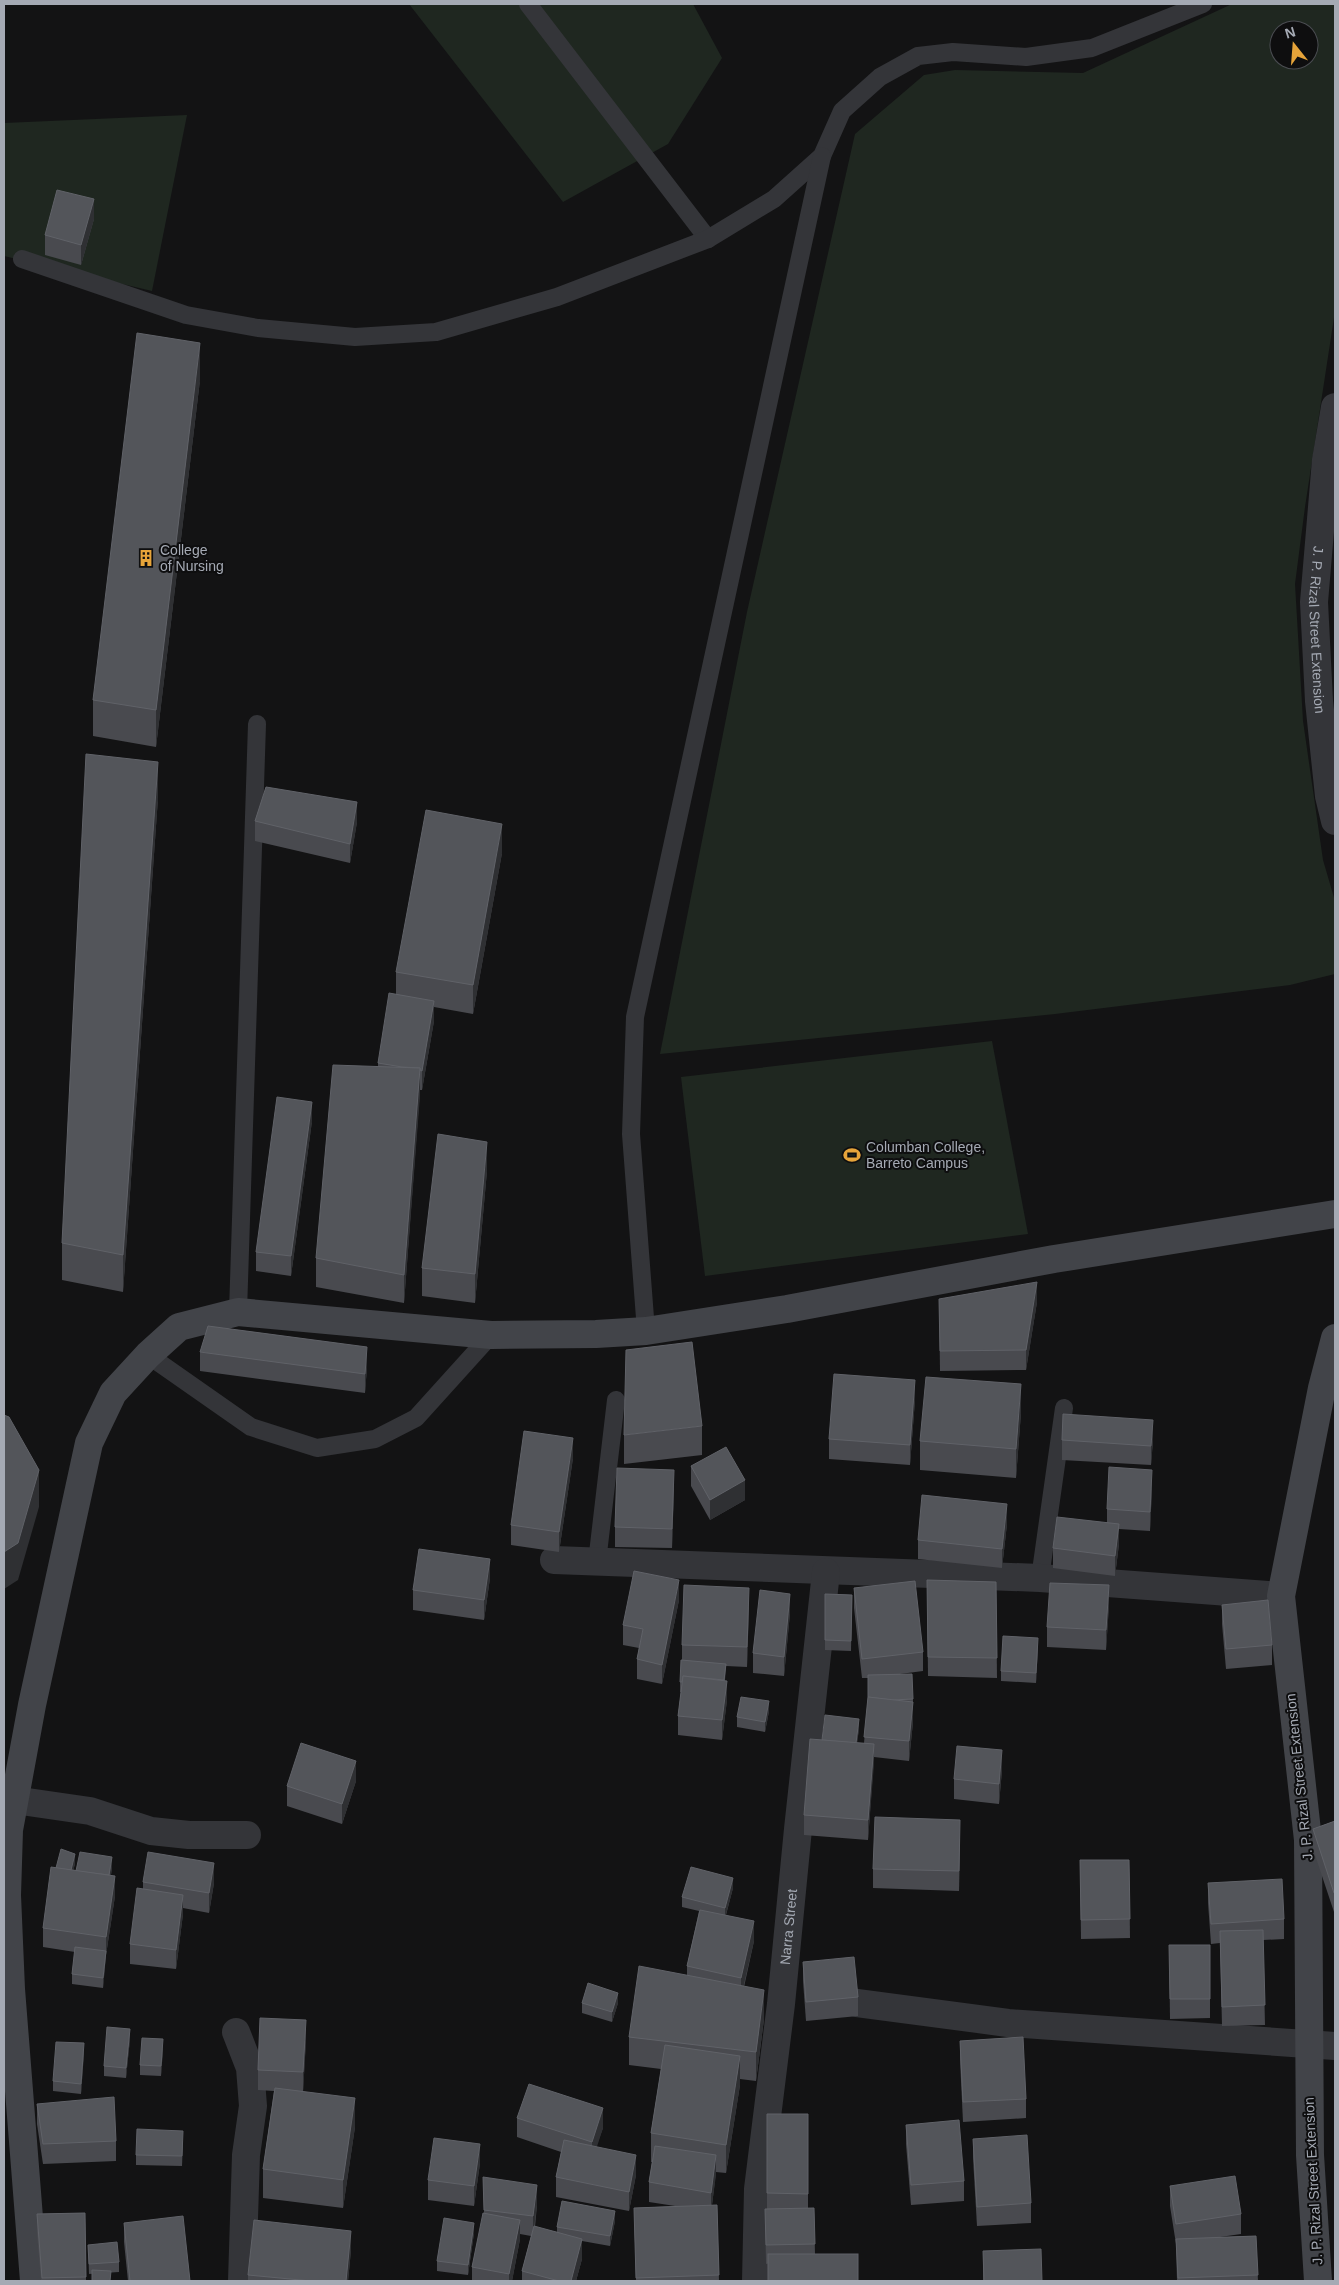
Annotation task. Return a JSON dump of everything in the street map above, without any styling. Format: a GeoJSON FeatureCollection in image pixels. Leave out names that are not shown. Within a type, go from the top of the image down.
{"type":"FeatureCollection","features":[{"type":"Feature","properties":{"kind":"street","name":"J. P. Rizal Street Extension"},"geometry":{"type":"LineString","coordinates":[[1335,407],[1326,460],[1314,602],[1319,701],[1329,796],[1335,821]]}},
{"type":"Feature","properties":{"kind":"street"},"geometry":{"type":"LineString","coordinates":[[34,2281],[5,1896],[9,1830],[41,1660],[89,1443],[113,1393],[148,1355],[179,1327],[238,1312],[491,1335],[596,1334],[646,1331],[787,1309],[1054,1259],[1335,1214]]}},
{"type":"Feature","properties":{"kind":"street","name":"J. P. Rizal Street Extension"},"geometry":{"type":"LineString","coordinates":[[1318,2281],[1310,2155],[1308,1840],[1281,1596],[1322,1388],[1335,1338]]}},
{"type":"Feature","properties":{"kind":"street"},"geometry":{"type":"LineString","coordinates":[[554,1560],[826,1572],[1040,1578],[1281,1596]]}},
{"type":"Feature","properties":{"kind":"street","name":"Narra Street"},"geometry":{"type":"LineString","coordinates":[[756,2281],[758,2189],[781,2004],[826,1572]]}},
{"type":"Feature","properties":{"kind":"street"},"geometry":{"type":"LineString","coordinates":[[14,1800],[90,1811],[151,1830],[189,1836],[247,1835]]}},
{"type":"Feature","properties":{"kind":"street"},"geometry":{"type":"LineString","coordinates":[[1308,1840],[1335,1834]]}},
{"type":"Feature","properties":{"kind":"street"},"geometry":{"type":"LineString","coordinates":[[857,2003],[1008,2023],[1335,2046]]}},
{"type":"Feature","properties":{"kind":"street"},"geometry":{"type":"LineString","coordinates":[[236,2032],[250,2068],[253,2106],[246,2155],[242,2281]]}},
{"type":"Feature","properties":{"kind":"lane"},"geometry":{"type":"LineString","coordinates":[[528,4],[708,240]]}},
{"type":"Feature","properties":{"kind":"lane"},"geometry":{"type":"LineString","coordinates":[[646,1331],[632,1134],[636,1017],[822,156],[842,111],[880,77],[918,56],[953,52],[1026,57],[1092,48],[1203,4]]}},
{"type":"Feature","properties":{"kind":"lane"},"geometry":{"type":"LineString","coordinates":[[22,258],[186,314],[258,328],[355,338],[436,332],[557,297],[708,240],[774,199],[822,156]]}},
{"type":"Feature","properties":{"kind":"lane"},"geometry":{"type":"LineString","coordinates":[[238,1312],[257,724]]}},
{"type":"Feature","properties":{"kind":"lane"},"geometry":{"type":"LineString","coordinates":[[148,1355],[251,1427],[317,1448],[375,1439],[416,1418],[491,1335]]}},
{"type":"Feature","properties":{"kind":"lane"},"geometry":{"type":"LineString","coordinates":[[597,1562],[616,1400]]}},
{"type":"Feature","properties":{"kind":"lane"},"geometry":{"type":"LineString","coordinates":[[1040,1578],[1064,1408]]}},
{"type":"Feature","properties":{"kind":"shaded area"},"geometry":{"type":"Polygon","coordinates":[[[409,4],[693,4],[722,58],[668,144],[563,202],[409,4]]]}},
{"type":"Feature","properties":{"kind":"shaded area"},"geometry":{"type":"Polygon","coordinates":[[[1232,4],[1335,4],[1335,311],[1295,584],[1303,721],[1323,860],[1335,901],[1335,974],[1290,985],[1055,1014],[660,1054],[747,612],[855,134],[924,75],[955,70],[1083,73],[1232,4]]]}},
{"type":"Feature","properties":{"kind":"shaded area"},"geometry":{"type":"Polygon","coordinates":[[[187,115],[152,291],[4,256],[4,123],[187,115]]]}},
{"type":"Feature","properties":{"kind":"shaded area","name":"Columban College, Barreto Campus"},"geometry":{"type":"Polygon","coordinates":[[[992,1041],[1028,1234],[705,1276],[681,1077],[992,1041]]]}},
{"type":"Feature","properties":{"kind":"building"},"geometry":{"type":"Polygon","coordinates":[[[57,190],[94,199],[81,245],[45,235],[57,190]]]}},
{"type":"Feature","properties":{"kind":"building","name":"College of Nursing"},"geometry":{"type":"Polygon","coordinates":[[[137,333],[200,343],[156,710],[93,700],[137,333]]]}},
{"type":"Feature","properties":{"kind":"building"},"geometry":{"type":"Polygon","coordinates":[[[86,754],[158,762],[123,1255],[62,1243],[86,754]]]}},
{"type":"Feature","properties":{"kind":"building"},"geometry":{"type":"Polygon","coordinates":[[[266,787],[357,802],[350,844],[255,821],[266,787]]]}},
{"type":"Feature","properties":{"kind":"building"},"geometry":{"type":"Polygon","coordinates":[[[426,810],[502,824],[473,985],[396,972],[426,810]]]}},
{"type":"Feature","properties":{"kind":"building"},"geometry":{"type":"Polygon","coordinates":[[[389,993],[434,1001],[422,1071],[420,1068],[378,1063],[389,993]]]}},
{"type":"Feature","properties":{"kind":"building"},"geometry":{"type":"Polygon","coordinates":[[[333,1065],[420,1068],[404,1275],[316,1258],[333,1065]]]}},
{"type":"Feature","properties":{"kind":"building"},"geometry":{"type":"Polygon","coordinates":[[[277,1097],[312,1102],[291,1256],[256,1252],[277,1097]]]}},
{"type":"Feature","properties":{"kind":"building"},"geometry":{"type":"Polygon","coordinates":[[[438,1134],[487,1142],[475,1274],[422,1268],[438,1134]]]}},
{"type":"Feature","properties":{"kind":"building"},"geometry":{"type":"Polygon","coordinates":[[[1037,1282],[1026,1350],[940,1351],[939,1299],[1037,1282]]]}},
{"type":"Feature","properties":{"kind":"building"},"geometry":{"type":"Polygon","coordinates":[[[208,1326],[367,1347],[365,1374],[200,1352],[208,1326]]]}},
{"type":"Feature","properties":{"kind":"building"},"geometry":{"type":"Polygon","coordinates":[[[692,1342],[702,1426],[624,1435],[626,1350],[692,1342]]]}},
{"type":"Feature","properties":{"kind":"building"},"geometry":{"type":"Polygon","coordinates":[[[834,1374],[915,1380],[910,1445],[829,1439],[834,1374]]]}},
{"type":"Feature","properties":{"kind":"building"},"geometry":{"type":"Polygon","coordinates":[[[926,1377],[1021,1384],[1016,1449],[920,1441],[926,1377]]]}},
{"type":"Feature","properties":{"kind":"building"},"geometry":{"type":"Polygon","coordinates":[[[1063,1414],[1153,1420],[1151,1446],[1062,1440],[1063,1414]]]}},
{"type":"Feature","properties":{"kind":"building"},"geometry":{"type":"Polygon","coordinates":[[[4,1415],[9,1417],[39,1470],[18,1543],[4,1552],[4,1415]]]}},
{"type":"Feature","properties":{"kind":"building"},"geometry":{"type":"Polygon","coordinates":[[[524,1431],[573,1438],[559,1532],[511,1525],[524,1431]]]}},
{"type":"Feature","properties":{"kind":"building"},"geometry":{"type":"Polygon","coordinates":[[[726,1447],[745,1480],[710,1500],[691,1466],[726,1447]]]}},
{"type":"Feature","properties":{"kind":"building"},"geometry":{"type":"Polygon","coordinates":[[[1109,1467],[1152,1470],[1150,1512],[1107,1509],[1109,1467]]]}},
{"type":"Feature","properties":{"kind":"building"},"geometry":{"type":"Polygon","coordinates":[[[617,1468],[674,1470],[672,1529],[615,1527],[617,1468]]]}},
{"type":"Feature","properties":{"kind":"building"},"geometry":{"type":"Polygon","coordinates":[[[922,1495],[1007,1504],[1002,1549],[918,1540],[922,1495]]]}},
{"type":"Feature","properties":{"kind":"building"},"geometry":{"type":"Polygon","coordinates":[[[1057,1517],[1119,1524],[1115,1556],[1053,1548],[1057,1517]]]}},
{"type":"Feature","properties":{"kind":"building"},"geometry":{"type":"Polygon","coordinates":[[[419,1549],[490,1559],[484,1600],[413,1590],[419,1549]]]}},
{"type":"Feature","properties":{"kind":"building"},"geometry":{"type":"Polygon","coordinates":[[[634,1571],[679,1580],[662,1665],[637,1659],[643,1629],[623,1625],[634,1571]]]}},
{"type":"Feature","properties":{"kind":"building"},"geometry":{"type":"Polygon","coordinates":[[[927,1580],[996,1582],[997,1658],[928,1657],[927,1580]]]}},
{"type":"Feature","properties":{"kind":"building"},"geometry":{"type":"Polygon","coordinates":[[[915,1581],[923,1652],[862,1659],[854,1588],[915,1581]]]}},
{"type":"Feature","properties":{"kind":"building"},"geometry":{"type":"Polygon","coordinates":[[[1050,1583],[1109,1585],[1106,1630],[1047,1627],[1050,1583]]]}},
{"type":"Feature","properties":{"kind":"building"},"geometry":{"type":"Polygon","coordinates":[[[684,1585],[749,1588],[747,1647],[682,1645],[684,1585]]]}},
{"type":"Feature","properties":{"kind":"building"},"geometry":{"type":"Polygon","coordinates":[[[760,1590],[790,1594],[784,1657],[753,1653],[760,1590]]]}},
{"type":"Feature","properties":{"kind":"building"},"geometry":{"type":"Polygon","coordinates":[[[825,1594],[852,1595],[851,1641],[825,1640],[825,1594]]]}},
{"type":"Feature","properties":{"kind":"building"},"geometry":{"type":"Polygon","coordinates":[[[1268,1600],[1272,1645],[1226,1649],[1222,1605],[1268,1600]]]}},
{"type":"Feature","properties":{"kind":"building"},"geometry":{"type":"Polygon","coordinates":[[[1003,1636],[1038,1638],[1036,1673],[1001,1671],[1003,1636]]]}},
{"type":"Feature","properties":{"kind":"building"},"geometry":{"type":"Polygon","coordinates":[[[681,1660],[726,1664],[724,1680],[683,1676],[682,1682],[680,1682],[681,1660]]]}},
{"type":"Feature","properties":{"kind":"building"},"geometry":{"type":"Polygon","coordinates":[[[912,1674],[913,1699],[892,1700],[868,1697],[868,1675],[912,1674]]]}},
{"type":"Feature","properties":{"kind":"building"},"geometry":{"type":"Polygon","coordinates":[[[683,1676],[727,1681],[722,1720],[678,1716],[683,1676]]]}},
{"type":"Feature","properties":{"kind":"building"},"geometry":{"type":"Polygon","coordinates":[[[741,1697],[769,1701],[765,1722],[737,1717],[741,1697]]]}},
{"type":"Feature","properties":{"kind":"building"},"geometry":{"type":"Polygon","coordinates":[[[868,1697],[913,1702],[909,1741],[864,1737],[868,1697]]]}},
{"type":"Feature","properties":{"kind":"building"},"geometry":{"type":"Polygon","coordinates":[[[825,1715],[859,1719],[856,1743],[822,1740],[825,1715]]]}},
{"type":"Feature","properties":{"kind":"building"},"geometry":{"type":"Polygon","coordinates":[[[810,1739],[874,1744],[868,1820],[804,1815],[810,1739]]]}},
{"type":"Feature","properties":{"kind":"building"},"geometry":{"type":"Polygon","coordinates":[[[301,1743],[356,1761],[342,1804],[287,1786],[301,1743]]]}},
{"type":"Feature","properties":{"kind":"building"},"geometry":{"type":"Polygon","coordinates":[[[957,1746],[1002,1750],[999,1784],[954,1779],[957,1746]]]}},
{"type":"Feature","properties":{"kind":"building"},"geometry":{"type":"Polygon","coordinates":[[[875,1817],[960,1820],[959,1871],[873,1869],[875,1817]]]}},
{"type":"Feature","properties":{"kind":"building"},"geometry":{"type":"Polygon","coordinates":[[[1335,1821],[1335,1892],[1334,1893],[1313,1829],[1335,1821]]]}},
{"type":"Feature","properties":{"kind":"building"},"geometry":{"type":"Polygon","coordinates":[[[61,1849],[75,1854],[71,1870],[56,1868],[61,1849]]]}},
{"type":"Feature","properties":{"kind":"building"},"geometry":{"type":"Polygon","coordinates":[[[80,1852],[112,1857],[109,1875],[76,1871],[80,1852]]]}},
{"type":"Feature","properties":{"kind":"building"},"geometry":{"type":"Polygon","coordinates":[[[148,1852],[214,1863],[209,1893],[143,1882],[148,1852]]]}},
{"type":"Feature","properties":{"kind":"building"},"geometry":{"type":"Polygon","coordinates":[[[1080,1860],[1129,1860],[1130,1919],[1081,1920],[1080,1860]]]}},
{"type":"Feature","properties":{"kind":"building"},"geometry":{"type":"Polygon","coordinates":[[[51,1867],[115,1876],[106,1937],[43,1928],[51,1867]]]}},
{"type":"Feature","properties":{"kind":"building"},"geometry":{"type":"Polygon","coordinates":[[[691,1867],[733,1878],[725,1908],[682,1897],[691,1867]]]}},
{"type":"Feature","properties":{"kind":"building"},"geometry":{"type":"Polygon","coordinates":[[[1282,1879],[1284,1919],[1211,1924],[1208,1883],[1282,1879]]]}},
{"type":"Feature","properties":{"kind":"building"},"geometry":{"type":"Polygon","coordinates":[[[137,1888],[183,1895],[176,1950],[130,1944],[137,1888]]]}},
{"type":"Feature","properties":{"kind":"building"},"geometry":{"type":"Polygon","coordinates":[[[700,1910],[754,1921],[741,1978],[687,1966],[700,1910]]]}},
{"type":"Feature","properties":{"kind":"building"},"geometry":{"type":"Polygon","coordinates":[[[1263,1930],[1265,2005],[1222,2007],[1220,1931],[1263,1930]]]}},
{"type":"Feature","properties":{"kind":"building"},"geometry":{"type":"Polygon","coordinates":[[[1169,1945],[1210,1945],[1210,1999],[1170,1999],[1169,1945]]]}},
{"type":"Feature","properties":{"kind":"building"},"geometry":{"type":"Polygon","coordinates":[[[75,1947],[106,1951],[103,1978],[72,1974],[75,1947]]]}},
{"type":"Feature","properties":{"kind":"building"},"geometry":{"type":"Polygon","coordinates":[[[854,1957],[858,1997],[806,2002],[803,1962],[854,1957]]]}},
{"type":"Feature","properties":{"kind":"building"},"geometry":{"type":"Polygon","coordinates":[[[639,1966],[764,1990],[756,2052],[629,2037],[639,1966]]]}},
{"type":"Feature","properties":{"kind":"building"},"geometry":{"type":"Polygon","coordinates":[[[588,1983],[618,1993],[612,2012],[582,2003],[588,1983]]]}},
{"type":"Feature","properties":{"kind":"building"},"geometry":{"type":"Polygon","coordinates":[[[260,2018],[306,2020],[303,2072],[258,2070],[260,2018]]]}},
{"type":"Feature","properties":{"kind":"building"},"geometry":{"type":"Polygon","coordinates":[[[107,2027],[130,2029],[126,2068],[104,2066],[107,2027]]]}},
{"type":"Feature","properties":{"kind":"building"},"geometry":{"type":"Polygon","coordinates":[[[1023,2037],[1026,2099],[963,2102],[960,2041],[1023,2037]]]}},
{"type":"Feature","properties":{"kind":"building"},"geometry":{"type":"Polygon","coordinates":[[[142,2038],[163,2039],[161,2066],[140,2065],[142,2038]]]}},
{"type":"Feature","properties":{"kind":"building"},"geometry":{"type":"Polygon","coordinates":[[[56,2042],[84,2043],[81,2084],[53,2081],[56,2042]]]}},
{"type":"Feature","properties":{"kind":"building"},"geometry":{"type":"Polygon","coordinates":[[[665,2045],[740,2056],[726,2145],[651,2133],[665,2045]]]}},
{"type":"Feature","properties":{"kind":"building"},"geometry":{"type":"Polygon","coordinates":[[[529,2084],[603,2108],[592,2142],[517,2118],[529,2084]]]}},
{"type":"Feature","properties":{"kind":"building"},"geometry":{"type":"Polygon","coordinates":[[[275,2088],[355,2098],[343,2180],[263,2169],[275,2088]]]}},
{"type":"Feature","properties":{"kind":"building"},"geometry":{"type":"Polygon","coordinates":[[[114,2097],[116,2141],[43,2144],[37,2104],[114,2097]]]}},
{"type":"Feature","properties":{"kind":"building"},"geometry":{"type":"Polygon","coordinates":[[[767,2114],[808,2114],[808,2194],[767,2193],[767,2114]]]}},
{"type":"Feature","properties":{"kind":"building"},"geometry":{"type":"Polygon","coordinates":[[[959,2120],[964,2181],[911,2185],[906,2125],[959,2120]]]}},
{"type":"Feature","properties":{"kind":"building"},"geometry":{"type":"Polygon","coordinates":[[[137,2129],[183,2131],[182,2156],[136,2155],[137,2129]]]}},
{"type":"Feature","properties":{"kind":"building"},"geometry":{"type":"Polygon","coordinates":[[[1027,2135],[1031,2203],[977,2207],[973,2139],[1027,2135]]]}},
{"type":"Feature","properties":{"kind":"building"},"geometry":{"type":"Polygon","coordinates":[[[434,2138],[480,2144],[474,2186],[428,2180],[434,2138]]]}},
{"type":"Feature","properties":{"kind":"building"},"geometry":{"type":"Polygon","coordinates":[[[564,2140],[636,2155],[629,2192],[556,2177],[564,2140]]]}},
{"type":"Feature","properties":{"kind":"building"},"geometry":{"type":"Polygon","coordinates":[[[655,2146],[716,2155],[711,2193],[649,2182],[655,2146]]]}},
{"type":"Feature","properties":{"kind":"building"},"geometry":{"type":"Polygon","coordinates":[[[1235,2176],[1241,2214],[1176,2224],[1170,2186],[1235,2176]]]}},
{"type":"Feature","properties":{"kind":"building"},"geometry":{"type":"Polygon","coordinates":[[[483,2177],[537,2185],[533,2216],[484,2210],[483,2177]]]}},
{"type":"Feature","properties":{"kind":"building"},"geometry":{"type":"Polygon","coordinates":[[[562,2201],[615,2211],[610,2236],[557,2227],[562,2201]]]}},
{"type":"Feature","properties":{"kind":"building"},"geometry":{"type":"Polygon","coordinates":[[[717,2205],[719,2275],[636,2278],[634,2208],[717,2205]]]}},
{"type":"Feature","properties":{"kind":"building"},"geometry":{"type":"Polygon","coordinates":[[[814,2208],[815,2244],[766,2245],[765,2209],[814,2208]]]}},
{"type":"Feature","properties":{"kind":"building"},"geometry":{"type":"Polygon","coordinates":[[[85,2213],[86,2277],[42,2278],[37,2214],[85,2213]]]}},
{"type":"Feature","properties":{"kind":"building"},"geometry":{"type":"Polygon","coordinates":[[[483,2213],[520,2220],[509,2274],[472,2267],[483,2213]]]}},
{"type":"Feature","properties":{"kind":"building"},"geometry":{"type":"Polygon","coordinates":[[[183,2216],[190,2281],[130,2281],[124,2223],[183,2216]]]}},
{"type":"Feature","properties":{"kind":"building"},"geometry":{"type":"Polygon","coordinates":[[[444,2218],[474,2223],[468,2265],[437,2261],[444,2218]]]}},
{"type":"Feature","properties":{"kind":"building"},"geometry":{"type":"Polygon","coordinates":[[[254,2220],[351,2231],[346,2281],[311,2281],[248,2275],[254,2220]]]}},
{"type":"Feature","properties":{"kind":"building"},"geometry":{"type":"Polygon","coordinates":[[[534,2226],[582,2239],[571,2281],[559,2281],[522,2271],[534,2226]]]}},
{"type":"Feature","properties":{"kind":"building"},"geometry":{"type":"Polygon","coordinates":[[[1256,2236],[1258,2275],[1178,2278],[1176,2239],[1256,2236]]]}},
{"type":"Feature","properties":{"kind":"building"},"geometry":{"type":"Polygon","coordinates":[[[117,2242],[119,2262],[89,2264],[88,2245],[117,2242]]]}},
{"type":"Feature","properties":{"kind":"building"},"geometry":{"type":"Polygon","coordinates":[[[1041,2249],[1042,2281],[984,2281],[983,2251],[1041,2249]]]}},
{"type":"Feature","properties":{"kind":"building"},"geometry":{"type":"Polygon","coordinates":[[[768,2254],[858,2254],[858,2281],[768,2281],[768,2254]]]}},
{"type":"Feature","properties":{"kind":"building"},"geometry":{"type":"Polygon","coordinates":[[[92,2270],[111,2271],[110,2281],[92,2281],[92,2270]]]}},
{"type":"Feature","properties":{"kind":"place","name":"College of Nursing"},"geometry":{"type":"Point","coordinates":[146,558]}},
{"type":"Feature","properties":{"kind":"place","name":"Columban College, Barreto Campus"},"geometry":{"type":"Point","coordinates":[852,1155]}}]}
